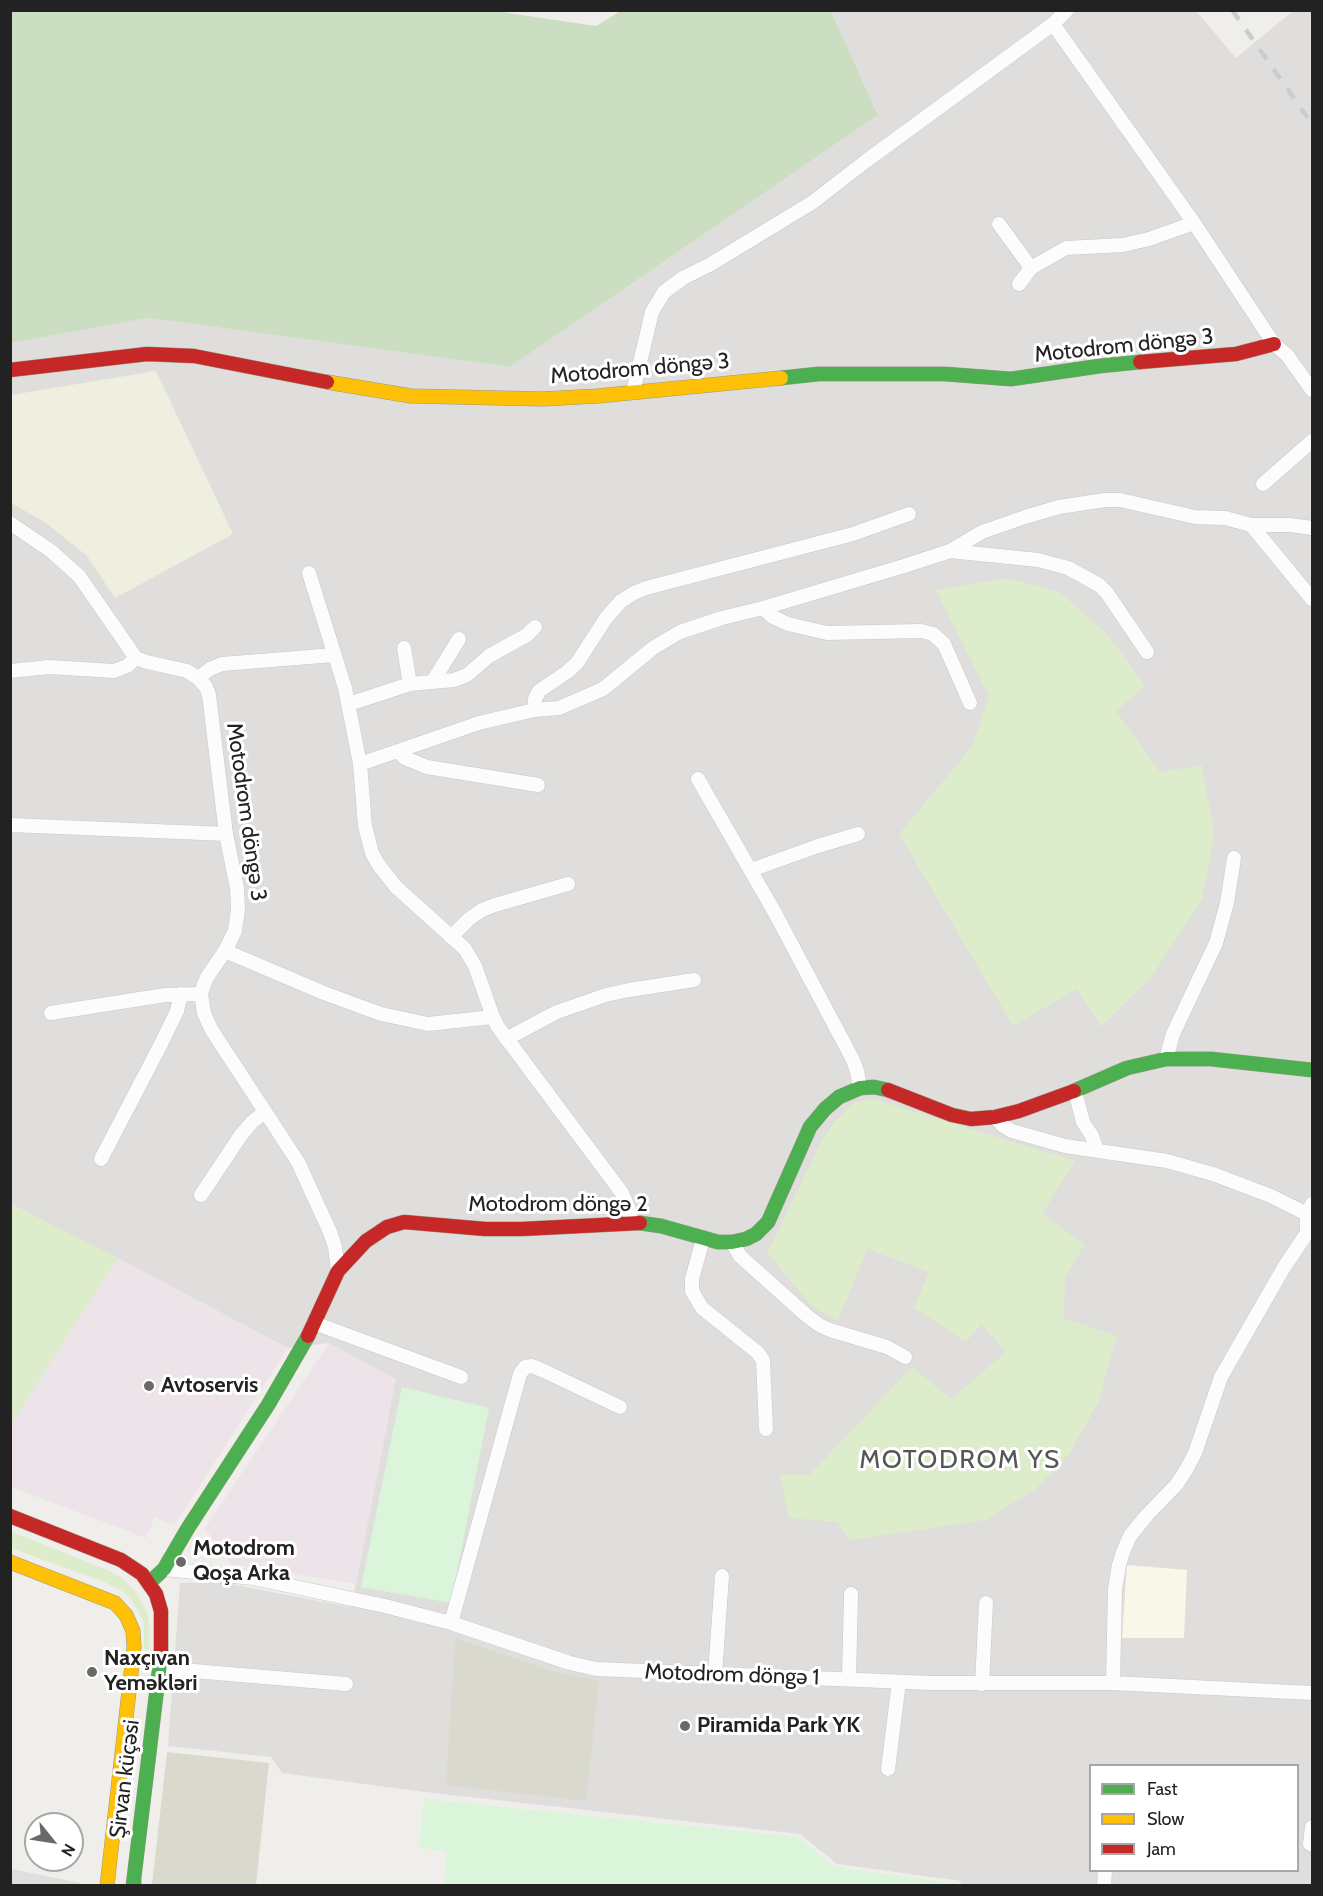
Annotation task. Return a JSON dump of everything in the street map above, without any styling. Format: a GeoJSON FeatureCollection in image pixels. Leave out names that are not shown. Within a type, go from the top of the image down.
{"type":"FeatureCollection","features":[{"type":"Feature","properties":{"kind":"street"},"geometry":{"type":"LineString","coordinates":[[633,392],[652,312],[664,292],[683,278],[711,264],[813,202],[1053,24],[1066,10]]}},
{"type":"Feature","properties":{"kind":"street"},"geometry":{"type":"LineString","coordinates":[[1053,24],[1194,223],[1274,344],[1287,355],[1312,390]]}},
{"type":"Feature","properties":{"kind":"street"},"geometry":{"type":"LineString","coordinates":[[1019,284],[1031,268],[1066,248],[1123,245],[1149,239],[1194,223]]}},
{"type":"Feature","properties":{"kind":"street"},"geometry":{"type":"LineString","coordinates":[[999,224],[1031,268]]}},
{"type":"Feature","properties":{"kind":"street","name":"Motodrom döngə 3"},"geometry":{"type":"LineString","coordinates":[[10,370],[147,354],[194,356],[411,396],[542,399],[598,396],[818,374],[945,374],[1011,379],[1100,366],[1236,354],[1274,344]]}},
{"type":"Feature","properties":{"kind":"street"},"geometry":{"type":"LineString","coordinates":[[1263,484],[1312,441]]}},
{"type":"Feature","properties":{"kind":"street"},"geometry":{"type":"LineString","coordinates":[[360,764],[479,723],[534,710],[559,708],[603,689],[653,648],[681,632],[950,550],[982,532],[1059,507],[1120,500],[1195,517],[1225,518],[1251,525],[1290,525],[1312,528]]}},
{"type":"Feature","properties":{"kind":"street"},"geometry":{"type":"LineString","coordinates":[[534,710],[535,699],[539,691],[576,663],[606,618],[621,602],[634,593],[853,534],[909,514]]}},
{"type":"Feature","properties":{"kind":"street"},"geometry":{"type":"LineString","coordinates":[[10,523],[51,551],[79,576],[136,658],[187,672],[198,678],[222,664],[334,655]]}},
{"type":"Feature","properties":{"kind":"street"},"geometry":{"type":"LineString","coordinates":[[1251,525],[1312,599]]}},
{"type":"Feature","properties":{"kind":"street"},"geometry":{"type":"LineString","coordinates":[[950,550],[1038,560],[1068,567],[1099,585],[1107,593],[1147,652]]}},
{"type":"Feature","properties":{"kind":"street"},"geometry":{"type":"LineString","coordinates":[[309,573],[349,704],[360,764],[365,826],[372,853],[396,887],[465,950],[475,966],[493,1017],[506,1039],[622,1193],[629,1209],[631,1223]]}},
{"type":"Feature","properties":{"kind":"street"},"geometry":{"type":"LineString","coordinates":[[763,608],[773,617],[788,624],[827,633],[921,631],[933,634],[944,644],[970,703]]}},
{"type":"Feature","properties":{"kind":"street"},"geometry":{"type":"LineString","coordinates":[[349,704],[410,684],[454,680],[467,675],[489,656],[535,627]]}},
{"type":"Feature","properties":{"kind":"street"},"geometry":{"type":"LineString","coordinates":[[433,681],[459,639]]}},
{"type":"Feature","properties":{"kind":"street"},"geometry":{"type":"LineString","coordinates":[[404,648],[410,684]]}},
{"type":"Feature","properties":{"kind":"street"},"geometry":{"type":"LineString","coordinates":[[10,672],[49,667],[114,670],[127,666],[136,658]]}},
{"type":"Feature","properties":{"kind":"street","name":"Motodrom döngə 3"},"geometry":{"type":"LineString","coordinates":[[198,678],[206,687],[209,695],[226,834],[237,888],[238,909],[235,931],[225,951],[207,976],[201,994]]}},
{"type":"Feature","properties":{"kind":"street"},"geometry":{"type":"LineString","coordinates":[[398,751],[405,758],[427,767],[538,785]]}},
{"type":"Feature","properties":{"kind":"street"},"geometry":{"type":"LineString","coordinates":[[698,779],[751,870],[852,1060],[860,1088],[886,1089],[952,1115],[971,1119],[995,1117],[1029,1108],[1127,1068],[1166,1059],[1219,1060],[1312,1070]]}},
{"type":"Feature","properties":{"kind":"street"},"geometry":{"type":"LineString","coordinates":[[10,825],[226,834]]}},
{"type":"Feature","properties":{"kind":"street"},"geometry":{"type":"LineString","coordinates":[[751,870],[858,834]]}},
{"type":"Feature","properties":{"kind":"street"},"geometry":{"type":"LineString","coordinates":[[1166,1059],[1173,1034],[1216,943],[1227,903],[1233,858]]}},
{"type":"Feature","properties":{"kind":"street"},"geometry":{"type":"LineString","coordinates":[[451,937],[482,910],[568,884]]}},
{"type":"Feature","properties":{"kind":"street"},"geometry":{"type":"LineString","coordinates":[[225,951],[324,993],[381,1014],[428,1024],[493,1017]]}},
{"type":"Feature","properties":{"kind":"street"},"geometry":{"type":"LineString","coordinates":[[506,1039],[557,1012],[606,995],[694,980]]}},
{"type":"Feature","properties":{"kind":"street"},"geometry":{"type":"LineString","coordinates":[[51,1013],[165,994],[201,994],[204,1013],[211,1029],[298,1162],[335,1247],[338,1271]]}},
{"type":"Feature","properties":{"kind":"street"},"geometry":{"type":"LineString","coordinates":[[101,1159],[177,1011],[181,994]]}},
{"type":"Feature","properties":{"kind":"street","name":"Motodrom döngə 2"},"geometry":{"type":"LineString","coordinates":[[149,1583],[164,1569],[273,1396],[314,1323],[338,1271],[353,1253],[376,1233],[396,1223],[404,1222],[485,1229],[631,1223],[661,1226],[718,1242],[746,1239],[756,1234],[768,1222],[777,1207],[810,1127],[839,1097],[860,1088]]}},
{"type":"Feature","properties":{"kind":"street"},"geometry":{"type":"LineString","coordinates":[[1075,1091],[1083,1122],[1092,1136],[1097,1151]]}},
{"type":"Feature","properties":{"kind":"street"},"geometry":{"type":"LineString","coordinates":[[201,1195],[241,1135],[265,1112]]}},
{"type":"Feature","properties":{"kind":"street"},"geometry":{"type":"LineString","coordinates":[[995,1117],[1012,1131],[1065,1146],[1167,1161],[1214,1174],[1310,1209],[1310,1234],[1283,1269],[1228,1362],[1215,1391],[1195,1453],[1186,1470],[1177,1484],[1130,1536],[1123,1552],[1115,1589],[1113,1683]]}},
{"type":"Feature","properties":{"kind":"street"},"geometry":{"type":"LineString","coordinates":[[703,1239],[692,1280],[692,1291],[702,1308],[757,1352],[763,1360],[766,1429]]}},
{"type":"Feature","properties":{"kind":"street"},"geometry":{"type":"LineString","coordinates":[[732,1242],[740,1256],[819,1325],[887,1347],[905,1357]]}},
{"type":"Feature","properties":{"kind":"street"},"geometry":{"type":"LineString","coordinates":[[314,1323],[461,1377]]}},
{"type":"Feature","properties":{"kind":"street"},"geometry":{"type":"LineString","coordinates":[[451,1623],[520,1374],[525,1367],[532,1366],[544,1371],[620,1407]]}},
{"type":"Feature","properties":{"kind":"street","name":"Şirvan küçəsi"},"geometry":{"type":"LineString","coordinates":[[14,1519],[121,1560],[142,1574],[156,1594],[163,1628],[134,1884]]}},
{"type":"Feature","properties":{"kind":"street","name":"Şirvan küçəsi"},"geometry":{"type":"LineString","coordinates":[[10,1562],[115,1603],[126,1615],[133,1631],[134,1647],[107,1886]]}},
{"type":"Feature","properties":{"kind":"street","name":"Motodrom döngə 1"},"geometry":{"type":"LineString","coordinates":[[164,1569],[253,1578],[385,1606],[451,1623],[570,1663],[596,1669],[899,1682],[1113,1683],[1312,1693]]}},
{"type":"Feature","properties":{"kind":"street"},"geometry":{"type":"LineString","coordinates":[[715,1674],[722,1576]]}},
{"type":"Feature","properties":{"kind":"street"},"geometry":{"type":"LineString","coordinates":[[849,1680],[851,1594]]}},
{"type":"Feature","properties":{"kind":"street"},"geometry":{"type":"LineString","coordinates":[[982,1684],[986,1603]]}},
{"type":"Feature","properties":{"kind":"street"},"geometry":{"type":"LineString","coordinates":[[159,1668],[346,1684]]}},
{"type":"Feature","properties":{"kind":"street"},"geometry":{"type":"LineString","coordinates":[[888,1768],[899,1682]]}},
{"type":"Feature","properties":{"kind":"street"},"geometry":{"type":"LineString","coordinates":[[1310,1844],[1312,1827]]}},
{"type":"Feature","properties":{"kind":"shaded area","name":"MOTODROM YS"},"geometry":{"type":"Polygon","coordinates":[[[831,11],[1196,11],[1236,58],[1293,11],[1312,11],[1312,1885],[960,1885],[961,1881],[837,1864],[800,1834],[425,1792],[282,1773],[271,1757],[168,1746],[180,1583],[220,1582],[350,1607],[356,1584],[329,1343],[288,1348],[11,1204],[10,343],[148,318],[510,367],[878,115],[831,11]]]}},
{"type":"Feature","properties":{"kind":"shaded area","name":"Avtoservis"},"geometry":{"type":"Polygon","coordinates":[[[118,1258],[288,1348],[174,1526],[155,1517],[146,1538],[11,1487],[10,1424],[118,1258]]]}},
{"type":"Feature","properties":{"kind":"shaded area"},"geometry":{"type":"Polygon","coordinates":[[[329,1343],[396,1379],[356,1584],[230,1564],[205,1528],[329,1343]]]}},
{"type":"Feature","properties":{"kind":"shaded area"},"geometry":{"type":"Polygon","coordinates":[[[1127,1565],[1187,1570],[1184,1638],[1122,1638],[1127,1565]]]}},
{"type":"Feature","properties":{"kind":"shaded area"},"geometry":{"type":"Polygon","coordinates":[[[455,1638],[554,1672],[599,1681],[586,1801],[446,1785],[455,1638]]]}},
{"type":"Feature","properties":{"kind":"shaded area"},"geometry":{"type":"Polygon","coordinates":[[[167,1752],[269,1763],[256,1885],[152,1885],[167,1752]]]}},
{"type":"Feature","properties":{"kind":"shaded area"},"geometry":{"type":"Polygon","coordinates":[[[11,1869],[81,1883],[81,1885],[11,1885],[11,1869]]]}},
{"type":"Feature","properties":{"kind":"green space"},"geometry":{"type":"Polygon","coordinates":[[[11,11],[494,11],[596,26],[621,11],[831,11],[878,115],[510,367],[148,318],[11,343],[11,11]]]}},
{"type":"Feature","properties":{"kind":"green space"},"geometry":{"type":"Polygon","coordinates":[[[156,371],[233,534],[115,598],[87,556],[46,523],[11,503],[11,395],[156,371]]]}},
{"type":"Feature","properties":{"kind":"green space"},"geometry":{"type":"Polygon","coordinates":[[[1008,578],[1061,593],[1109,636],[1145,686],[1116,711],[1160,772],[1202,765],[1214,834],[1202,900],[1150,979],[1101,1027],[1077,989],[1013,1026],[899,834],[973,745],[989,696],[936,590],[1008,578]]]}},
{"type":"Feature","properties":{"kind":"green space"},"geometry":{"type":"Polygon","coordinates":[[[873,1099],[1075,1161],[1042,1214],[1085,1244],[1065,1277],[1064,1318],[1117,1336],[1098,1403],[1069,1454],[1036,1489],[986,1520],[850,1540],[837,1522],[789,1518],[780,1474],[809,1475],[912,1367],[951,1399],[1006,1352],[981,1324],[966,1342],[914,1308],[929,1272],[867,1249],[838,1321],[810,1304],[767,1253],[820,1144],[835,1121],[854,1103],[873,1099]]]}},
{"type":"Feature","properties":{"kind":"green space"},"geometry":{"type":"Polygon","coordinates":[[[11,1204],[118,1258],[11,1424],[11,1204]]]}},
{"type":"Feature","properties":{"kind":"green space"},"geometry":{"type":"Polygon","coordinates":[[[402,1387],[489,1408],[451,1603],[361,1587],[402,1387]]]}},
{"type":"Feature","properties":{"kind":"green space"},"geometry":{"type":"Polygon","coordinates":[[[10,1531],[110,1571],[124,1580],[138,1595],[147,1612],[149,1650],[144,1649],[142,1618],[132,1601],[121,1590],[11,1548],[10,1531]]]}},
{"type":"Feature","properties":{"kind":"green space"},"geometry":{"type":"Polygon","coordinates":[[[424,1799],[798,1837],[835,1867],[958,1884],[444,1885],[447,1851],[419,1848],[424,1799]]]}},
{"type":"Feature","properties":{"kind":"railway"},"geometry":{"type":"LineString","coordinates":[[1232,10],[1312,124]]}},
{"type":"Feature","properties":{"kind":"traffic: fast"},"geometry":{"type":"LineString","coordinates":[[781,378],[818,374],[945,374],[1011,379],[1140,362]]}},
{"type":"Feature","properties":{"kind":"traffic: fast"},"geometry":{"type":"LineString","coordinates":[[1074,1091],[1127,1068],[1166,1059],[1211,1059],[1312,1070]]}},
{"type":"Feature","properties":{"kind":"traffic: fast"},"geometry":{"type":"LineString","coordinates":[[640,1223],[661,1226],[718,1242],[732,1242],[756,1234],[768,1222],[810,1127],[825,1109],[839,1097],[860,1088],[874,1087],[888,1090]]}},
{"type":"Feature","properties":{"kind":"traffic: fast"},"geometry":{"type":"LineString","coordinates":[[149,1583],[164,1569],[268,1405],[308,1336]]}},
{"type":"Feature","properties":{"kind":"traffic: fast"},"geometry":{"type":"LineString","coordinates":[[133,1886],[161,1655]]}},
{"type":"Feature","properties":{"kind":"traffic: fast"},"geometry":{"type":"LineString","coordinates":[[134,1880],[134,1886]]}},
{"type":"Feature","properties":{"kind":"traffic: slow"},"geometry":{"type":"LineString","coordinates":[[327,382],[411,396],[542,399],[598,396],[781,378]]}},
{"type":"Feature","properties":{"kind":"traffic: slow"},"geometry":{"type":"LineString","coordinates":[[10,1562],[115,1603],[126,1615],[133,1631],[134,1647],[107,1886]]}},
{"type":"Feature","properties":{"kind":"traffic: jam"},"geometry":{"type":"LineString","coordinates":[[1140,362],[1236,354],[1274,344]]}},
{"type":"Feature","properties":{"kind":"traffic: jam"},"geometry":{"type":"LineString","coordinates":[[10,370],[147,354],[194,356],[327,382]]}},
{"type":"Feature","properties":{"kind":"traffic: jam"},"geometry":{"type":"LineString","coordinates":[[888,1090],[952,1115],[971,1119],[995,1117],[1019,1111],[1074,1091]]}},
{"type":"Feature","properties":{"kind":"traffic: jam"},"geometry":{"type":"LineString","coordinates":[[308,1336],[338,1271],[366,1241],[387,1227],[404,1222],[485,1229],[640,1223]]}},
{"type":"Feature","properties":{"kind":"traffic: jam"},"geometry":{"type":"LineString","coordinates":[[10,1516],[121,1560],[142,1574],[156,1594],[161,1611],[161,1655]]}},
{"type":"Feature","properties":{"kind":"place","name":"Avtoservis"},"geometry":{"type":"Point","coordinates":[149,1386]}},
{"type":"Feature","properties":{"kind":"place","name":"Motodrom Qoşa Arka"},"geometry":{"type":"Point","coordinates":[181,1562]}},
{"type":"Feature","properties":{"kind":"place","name":"Naxçıvan Yeməkləri"},"geometry":{"type":"Point","coordinates":[92,1672]}},
{"type":"Feature","properties":{"kind":"place","name":"Piramida Park YK"},"geometry":{"type":"Point","coordinates":[685,1726]}},
{"type":"Feature","properties":{"kind":"district","name":"MOTODROM YS"},"geometry":{"type":"Point","coordinates":[960,1460]}}]}
